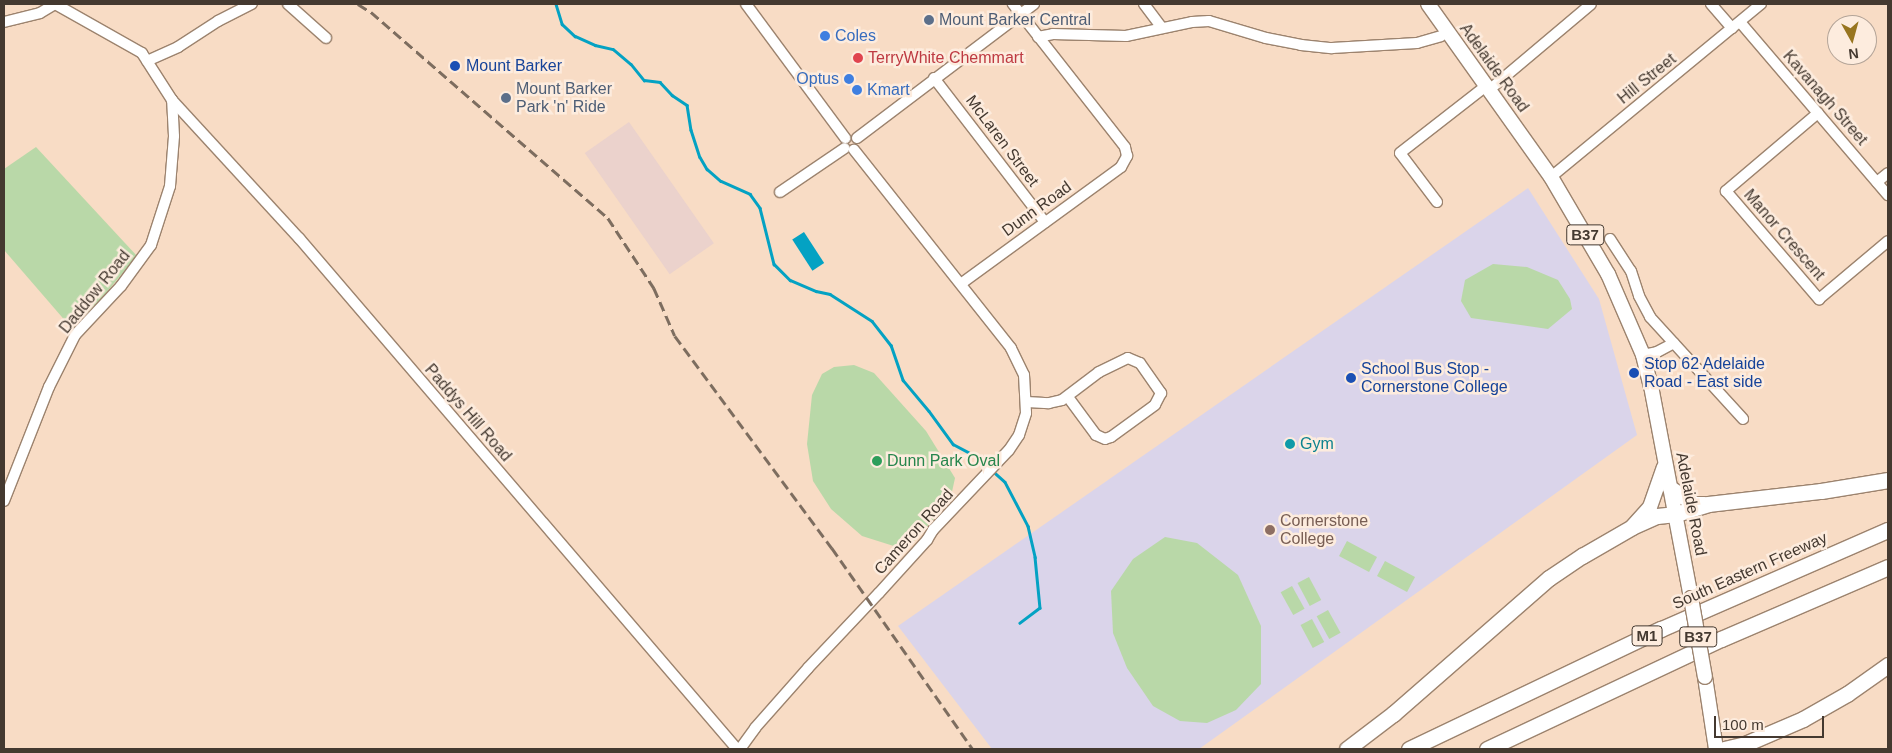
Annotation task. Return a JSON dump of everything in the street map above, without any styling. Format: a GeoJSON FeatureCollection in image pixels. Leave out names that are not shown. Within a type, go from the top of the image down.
{"type":"FeatureCollection","features":[{"type":"Feature","properties":{"kind":"highway"},"geometry":{"type":"LineString","coordinates":[[1670,488],[1695,504],[1708,504],[1821,491],[1888,480]]}},
{"type":"Feature","properties":{"kind":"highway"},"geometry":{"type":"LineString","coordinates":[[1347,749],[1393,714],[1549,578],[1632,527],[1657,516],[1676,514],[1708,504]]}},
{"type":"Feature","properties":{"kind":"highway","name":"South Eastern Freeway"},"geometry":{"type":"LineString","coordinates":[[1409,749],[1662,629],[1888,530]]}},
{"type":"Feature","properties":{"kind":"highway","name":"M1"},"geometry":{"type":"LineString","coordinates":[[1487,749],[1721,639],[1888,567]]}},
{"type":"Feature","properties":{"kind":"highway"},"geometry":{"type":"LineString","coordinates":[[1724,749],[1743,746],[1820,710],[1888,665]]}},
{"type":"Feature","properties":{"kind":"main road","name":"Adelaide Road"},"geometry":{"type":"LineString","coordinates":[[1419,4],[1441,36],[1485,89],[1551,177],[1608,274],[1643,355],[1655,405],[1676,514],[1706,676],[1716,749]]}},
{"type":"Feature","properties":{"kind":"main road","name":"Adelaide Road"},"geometry":{"type":"LineString","coordinates":[[1428,4],[1485,89]]}},
{"type":"Feature","properties":{"kind":"main road"},"geometry":{"type":"LineString","coordinates":[[1632,527],[1650,507],[1665,464]]}},
{"type":"Feature","properties":{"kind":"street"},"geometry":{"type":"LineString","coordinates":[[4,22],[40,13],[55,4]]}},
{"type":"Feature","properties":{"kind":"street","name":"Daddow Road"},"geometry":{"type":"LineString","coordinates":[[4,501],[49,387],[75,335],[121,286],[151,245],[170,186],[174,136],[172,100],[142,52],[55,4]]}},
{"type":"Feature","properties":{"kind":"street"},"geometry":{"type":"LineString","coordinates":[[147,61],[178,47],[218,21],[252,4]]}},
{"type":"Feature","properties":{"kind":"street"},"geometry":{"type":"LineString","coordinates":[[288,4],[320,33]]}},
{"type":"Feature","properties":{"kind":"street","name":"Cameron Road"},"geometry":{"type":"LineString","coordinates":[[739,749],[806,670],[880,593],[927,540],[933,530],[991,469],[1019,435],[1027,402],[1026,386],[1019,363],[1011,348],[962,283],[848,145],[746,4]]}},
{"type":"Feature","properties":{"kind":"street"},"geometry":{"type":"LineString","coordinates":[[1013,4],[1038,37],[1053,34],[1126,36],[1192,22],[1209,21],[1266,38],[1301,45],[1332,48],[1427,42],[1441,36]]}},
{"type":"Feature","properties":{"kind":"street"},"geometry":{"type":"LineString","coordinates":[[780,192],[848,145],[858,146],[857,138],[1034,4]]}},
{"type":"Feature","properties":{"kind":"street"},"geometry":{"type":"LineString","coordinates":[[1144,4],[1162,28]]}},
{"type":"Feature","properties":{"kind":"street"},"geometry":{"type":"LineString","coordinates":[[1437,202],[1400,153],[1485,89],[1591,4]]}},
{"type":"Feature","properties":{"kind":"street","name":"Kavanagh Street"},"geometry":{"type":"LineString","coordinates":[[1711,4],[1736,25],[1818,113],[1888,195]]}},
{"type":"Feature","properties":{"kind":"street","name":"Hill Street"},"geometry":{"type":"LineString","coordinates":[[1551,177],[1761,4]]}},
{"type":"Feature","properties":{"kind":"street","name":"Dunn Road"},"geometry":{"type":"LineString","coordinates":[[962,283],[1121,167],[1127,156],[1125,147],[1038,37]]}},
{"type":"Feature","properties":{"kind":"street","name":"McLaren Street"},"geometry":{"type":"LineString","coordinates":[[934,78],[1044,222]]}},
{"type":"Feature","properties":{"kind":"street","name":"Paddys Hill Road"},"geometry":{"type":"LineString","coordinates":[[172,100],[298,238],[739,749]]}},
{"type":"Feature","properties":{"kind":"street","name":"Manor Crescent"},"geometry":{"type":"LineString","coordinates":[[1818,113],[1726,190],[1819,299],[1888,241]]}},
{"type":"Feature","properties":{"kind":"street"},"geometry":{"type":"LineString","coordinates":[[1877,182],[1888,173]]}},
{"type":"Feature","properties":{"kind":"street"},"geometry":{"type":"LineString","coordinates":[[1610,239],[1631,270],[1639,296],[1650,317],[1743,419]]}},
{"type":"Feature","properties":{"kind":"street"},"geometry":{"type":"LineString","coordinates":[[1643,355],[1657,352],[1674,342]]}},
{"type":"Feature","properties":{"kind":"street"},"geometry":{"type":"LineString","coordinates":[[1027,402],[1049,403],[1068,397],[1099,372],[1128,358],[1140,363],[1160,393],[1155,405],[1111,437],[1105,439],[1096,435],[1068,397]]}},
{"type":"Feature","properties":{"kind":"shaded area"},"geometry":{"type":"Polygon","coordinates":[[[629,122],[714,243],[670,274],[585,153],[629,122]]]}},
{"type":"Feature","properties":{"kind":"shaded area","name":"Cornerstone College"},"geometry":{"type":"Polygon","coordinates":[[[1528,188],[1599,299],[1637,435],[1199,749],[992,749],[898,626],[1528,188]]]}},
{"type":"Feature","properties":{"kind":"green space"},"geometry":{"type":"Polygon","coordinates":[[[36,147],[137,256],[74,331],[4,250],[4,169],[36,147]]]}},
{"type":"Feature","properties":{"kind":"green space"},"geometry":{"type":"Polygon","coordinates":[[[1493,264],[1527,267],[1558,280],[1570,299],[1572,309],[1548,329],[1471,318],[1461,301],[1465,280],[1493,264]]]}},
{"type":"Feature","properties":{"kind":"green space","name":"Dunn Park Oval"},"geometry":{"type":"Polygon","coordinates":[[[854,365],[874,373],[926,431],[955,478],[950,501],[914,541],[900,548],[862,536],[831,509],[813,481],[807,444],[812,395],[822,374],[834,367],[854,365]]]}},
{"type":"Feature","properties":{"kind":"green space"},"geometry":{"type":"Polygon","coordinates":[[[1165,537],[1197,543],[1238,575],[1261,626],[1261,684],[1236,710],[1207,723],[1180,721],[1153,706],[1127,668],[1113,633],[1111,591],[1133,559],[1165,537]]]}},
{"type":"Feature","properties":{"kind":"green space"},"geometry":{"type":"Polygon","coordinates":[[[1347,541],[1377,557],[1369,572],[1339,556],[1347,541]]]}},
{"type":"Feature","properties":{"kind":"green space"},"geometry":{"type":"Polygon","coordinates":[[[1385,561],[1415,577],[1407,592],[1377,576],[1385,561]]]}},
{"type":"Feature","properties":{"kind":"green space"},"geometry":{"type":"Polygon","coordinates":[[[1309,577],[1321,600],[1310,606],[1298,583],[1309,577]]]}},
{"type":"Feature","properties":{"kind":"green space"},"geometry":{"type":"Polygon","coordinates":[[[1292,586],[1305,609],[1293,615],[1281,592],[1292,586]]]}},
{"type":"Feature","properties":{"kind":"green space"},"geometry":{"type":"Polygon","coordinates":[[[1328,610],[1341,633],[1329,639],[1317,616],[1328,610]]]}},
{"type":"Feature","properties":{"kind":"green space"},"geometry":{"type":"Polygon","coordinates":[[[1312,619],[1324,642],[1313,648],[1301,625],[1312,619]]]}},
{"type":"Feature","properties":{"kind":"water"},"geometry":{"type":"Polygon","coordinates":[[[804,232],[824,263],[812,271],[792,240],[804,232]]]}},
{"type":"Feature","properties":{"kind":"waterway"},"geometry":{"type":"LineString","coordinates":[[556,4],[562,24],[575,36],[595,45],[613,49],[631,64],[644,80],[660,82],[672,95],[687,105],[691,130],[700,157],[707,169],[721,181],[750,194],[760,208],[774,264],[790,280],[816,291],[830,294],[872,321],[891,345],[903,380],[953,444],[977,457],[988,466]]}},
{"type":"Feature","properties":{"kind":"waterway"},"geometry":{"type":"LineString","coordinates":[[995,473],[1005,482],[1028,526],[1035,557],[1040,608],[1020,623]]}},
{"type":"Feature","properties":{"kind":"railway"},"geometry":{"type":"LineString","coordinates":[[358,4],[371,12],[608,218],[654,288],[675,336],[832,548],[973,749]]}},
{"type":"Feature","properties":{"kind":"place","name":"Mount Barker Central"},"geometry":{"type":"Point","coordinates":[929,20]}},
{"type":"Feature","properties":{"kind":"place","name":"Coles"},"geometry":{"type":"Point","coordinates":[825,36]}},
{"type":"Feature","properties":{"kind":"place","name":"TerryWhite Chemmart"},"geometry":{"type":"Point","coordinates":[858,58]}},
{"type":"Feature","properties":{"kind":"place","name":"Mount Barker"},"geometry":{"type":"Point","coordinates":[455,66]}},
{"type":"Feature","properties":{"kind":"place","name":"Optus"},"geometry":{"type":"Point","coordinates":[849,79]}},
{"type":"Feature","properties":{"kind":"place","name":"Kmart"},"geometry":{"type":"Point","coordinates":[857,90]}},
{"type":"Feature","properties":{"kind":"place","name":"Mount Barker Park 'n' Ride"},"geometry":{"type":"Point","coordinates":[506,98]}},
{"type":"Feature","properties":{"kind":"place","name":"Stop 62 Adelaide Road - East side"},"geometry":{"type":"Point","coordinates":[1634,373]}},
{"type":"Feature","properties":{"kind":"place","name":"School Bus Stop - Cornerstone College"},"geometry":{"type":"Point","coordinates":[1351,378]}},
{"type":"Feature","properties":{"kind":"place","name":"Gym"},"geometry":{"type":"Point","coordinates":[1290,444]}},
{"type":"Feature","properties":{"kind":"place","name":"Dunn Park Oval"},"geometry":{"type":"Point","coordinates":[877,461]}},
{"type":"Feature","properties":{"kind":"place","name":"Cornerstone College"},"geometry":{"type":"Point","coordinates":[1270,530]}}]}
